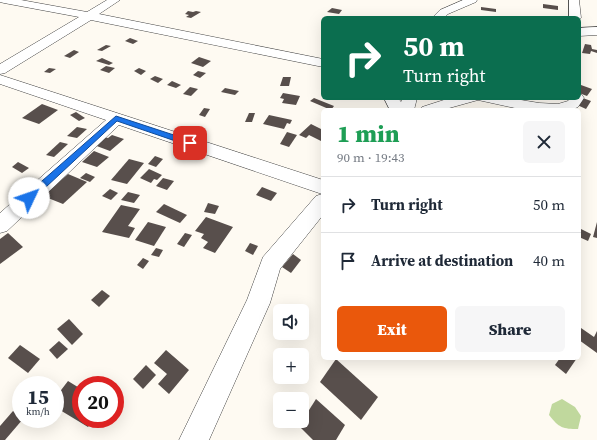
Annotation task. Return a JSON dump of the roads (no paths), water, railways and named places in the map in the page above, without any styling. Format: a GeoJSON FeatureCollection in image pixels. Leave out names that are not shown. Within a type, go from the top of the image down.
{"type":"FeatureCollection","features":[{"type":"Feature","properties":{"kind":"street"},"geometry":{"type":"LineString","coordinates":[[4,0],[321,63]]}},
{"type":"Feature","properties":{"kind":"street"},"geometry":{"type":"LineString","coordinates":[[0,70],[115,0]]}},
{"type":"Feature","properties":{"kind":"street"},"geometry":{"type":"LineString","coordinates":[[440,16],[444,12],[472,0]]}},
{"type":"Feature","properties":{"kind":"street"},"geometry":{"type":"LineString","coordinates":[[574,0],[575,16]]}},
{"type":"Feature","properties":{"kind":"street"},"geometry":{"type":"LineString","coordinates":[[581,32],[597,31]]}},
{"type":"Feature","properties":{"kind":"street"},"geometry":{"type":"LineString","coordinates":[[0,79],[321,186]]}},
{"type":"Feature","properties":{"kind":"street"},"geometry":{"type":"LineString","coordinates":[[433,108],[462,100]]}},
{"type":"Feature","properties":{"kind":"street"},"geometry":{"type":"LineString","coordinates":[[495,100],[539,108]]}},
{"type":"Feature","properties":{"kind":"street"},"geometry":{"type":"LineString","coordinates":[[562,108],[573,104],[576,100]]}},
{"type":"Feature","properties":{"kind":"street"},"geometry":{"type":"LineString","coordinates":[[0,225],[116,119]]}},
{"type":"Feature","properties":{"kind":"street"},"geometry":{"type":"LineString","coordinates":[[194,440],[258,303],[271,264],[321,203]]}}]}
